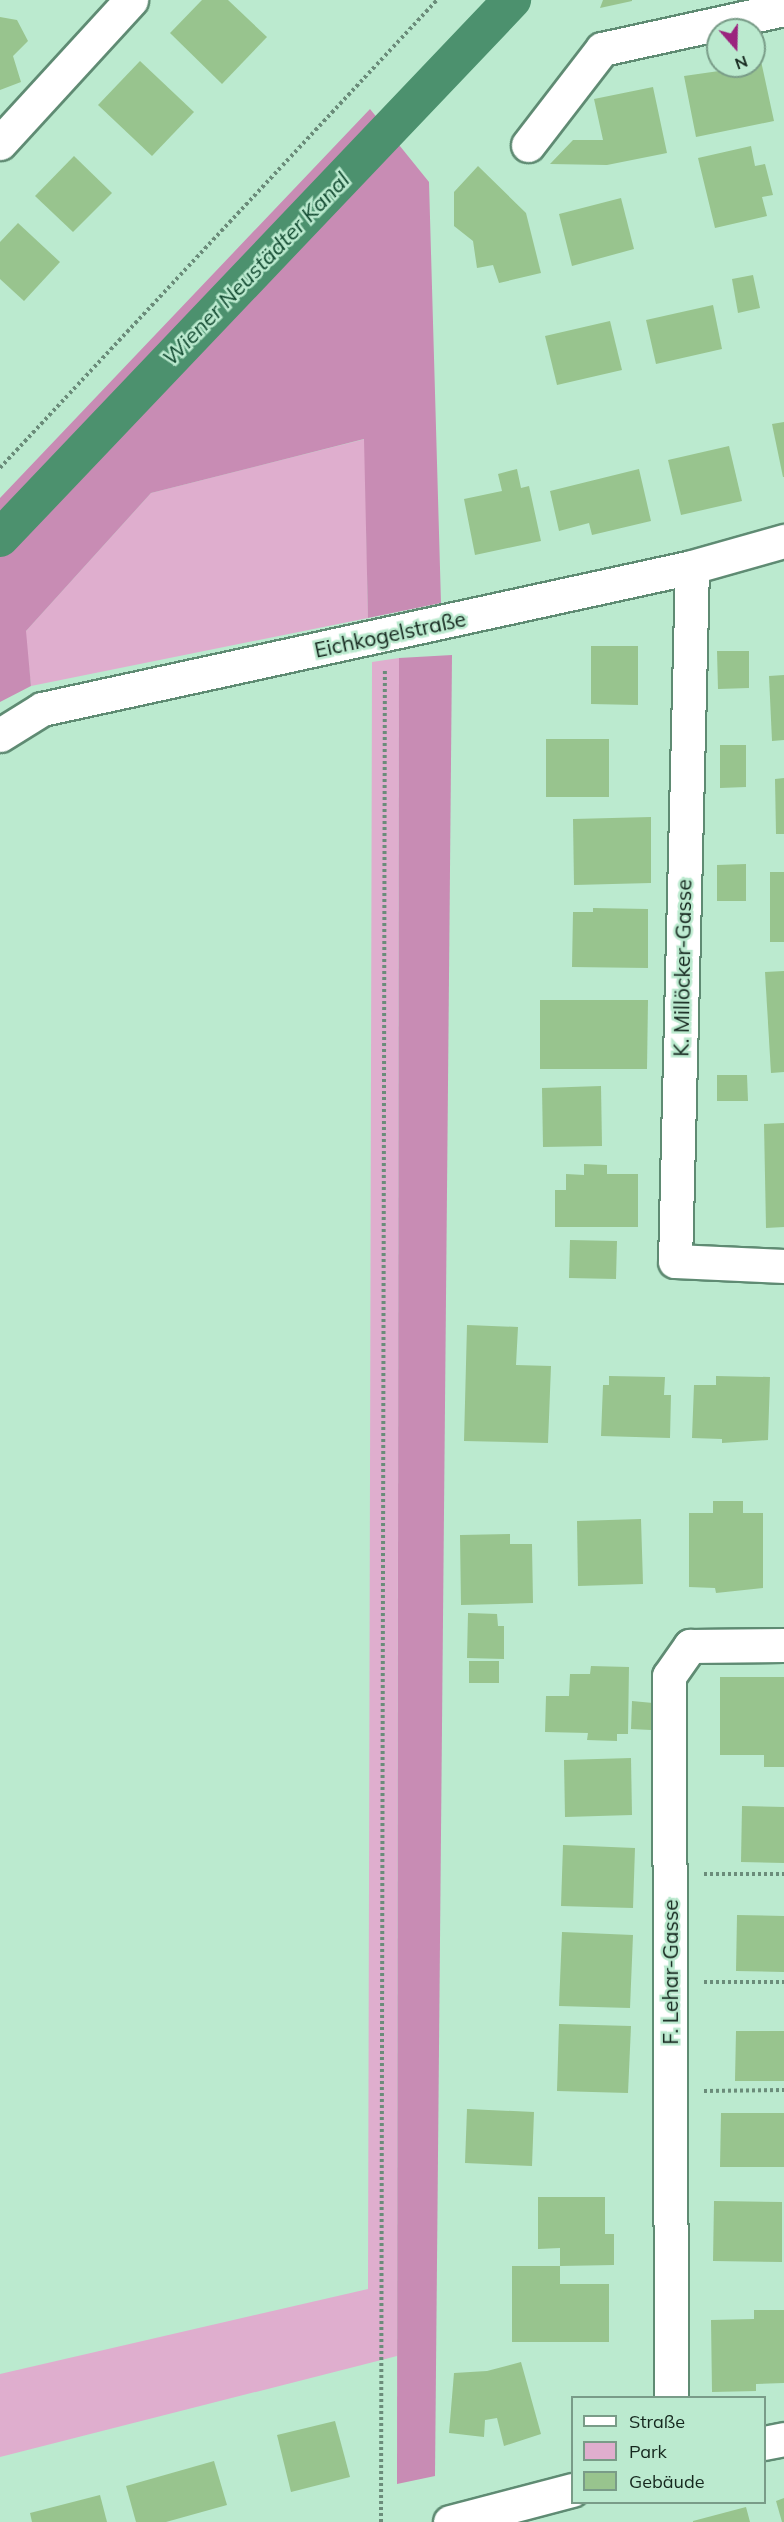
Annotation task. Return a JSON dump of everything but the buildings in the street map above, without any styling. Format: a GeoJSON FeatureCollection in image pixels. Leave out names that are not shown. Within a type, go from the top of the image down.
{"type":"FeatureCollection","features":[{"type":"Feature","properties":{"kind":"street"},"geometry":{"type":"LineString","coordinates":[[0,143],[130,0]]}},
{"type":"Feature","properties":{"kind":"street"},"geometry":{"type":"LineString","coordinates":[[528,145],[602,49],[784,9]]}},
{"type":"Feature","properties":{"kind":"street","name":"Eichkogelstraße"},"geometry":{"type":"LineString","coordinates":[[0,735],[42,709],[385,636],[692,567],[784,541]]}},
{"type":"Feature","properties":{"kind":"street","name":"K. Millöcker-Gasse"},"geometry":{"type":"LineString","coordinates":[[692,567],[675,1261],[784,1266]]}},
{"type":"Feature","properties":{"kind":"street","name":"F. Lehar-Gasse"},"geometry":{"type":"LineString","coordinates":[[671,2396],[669,1676],[690,1646],[784,1645]]}},
{"type":"Feature","properties":{"kind":"street"},"geometry":{"type":"LineString","coordinates":[[766,2443],[784,2439]]}},
{"type":"Feature","properties":{"kind":"street"},"geometry":{"type":"LineString","coordinates":[[450,2522],[528,2512],[571,2491]]}},
{"type":"Feature","properties":{"kind":"path"},"geometry":{"type":"LineString","coordinates":[[0,468],[437,0]]}},
{"type":"Feature","properties":{"kind":"path"},"geometry":{"type":"LineString","coordinates":[[381,2522],[385,636]]}},
{"type":"Feature","properties":{"kind":"path"},"geometry":{"type":"LineString","coordinates":[[670,1874],[784,1874]]}},
{"type":"Feature","properties":{"kind":"path"},"geometry":{"type":"LineString","coordinates":[[670,1981],[784,1982]]}},
{"type":"Feature","properties":{"kind":"path"},"geometry":{"type":"LineString","coordinates":[[670,2091],[784,2090]]}},
{"type":"Feature","properties":{"kind":"green space"},"geometry":{"type":"Polygon","coordinates":[[[365,439],[368,618],[31,686],[25,632],[151,493],[365,439]]]}},
{"type":"Feature","properties":{"kind":"green space"},"geometry":{"type":"Polygon","coordinates":[[[399,658],[397,2356],[0,2457],[0,2374],[368,2289],[372,662],[399,658]]]}},
{"type":"Feature","properties":{"kind":"shaded area"},"geometry":{"type":"Polygon","coordinates":[[[370,109],[429,182],[441,603],[368,618],[364,439],[151,493],[26,631],[31,686],[0,702],[0,498],[370,109]]]}},
{"type":"Feature","properties":{"kind":"shaded area"},"geometry":{"type":"Polygon","coordinates":[[[452,655],[435,2476],[397,2484],[399,658],[452,655]]]}},
{"type":"Feature","properties":{"kind":"waterway","name":"Wiener Neustädter Kanal"},"geometry":{"type":"LineString","coordinates":[[0,538],[512,0]]}}]}
